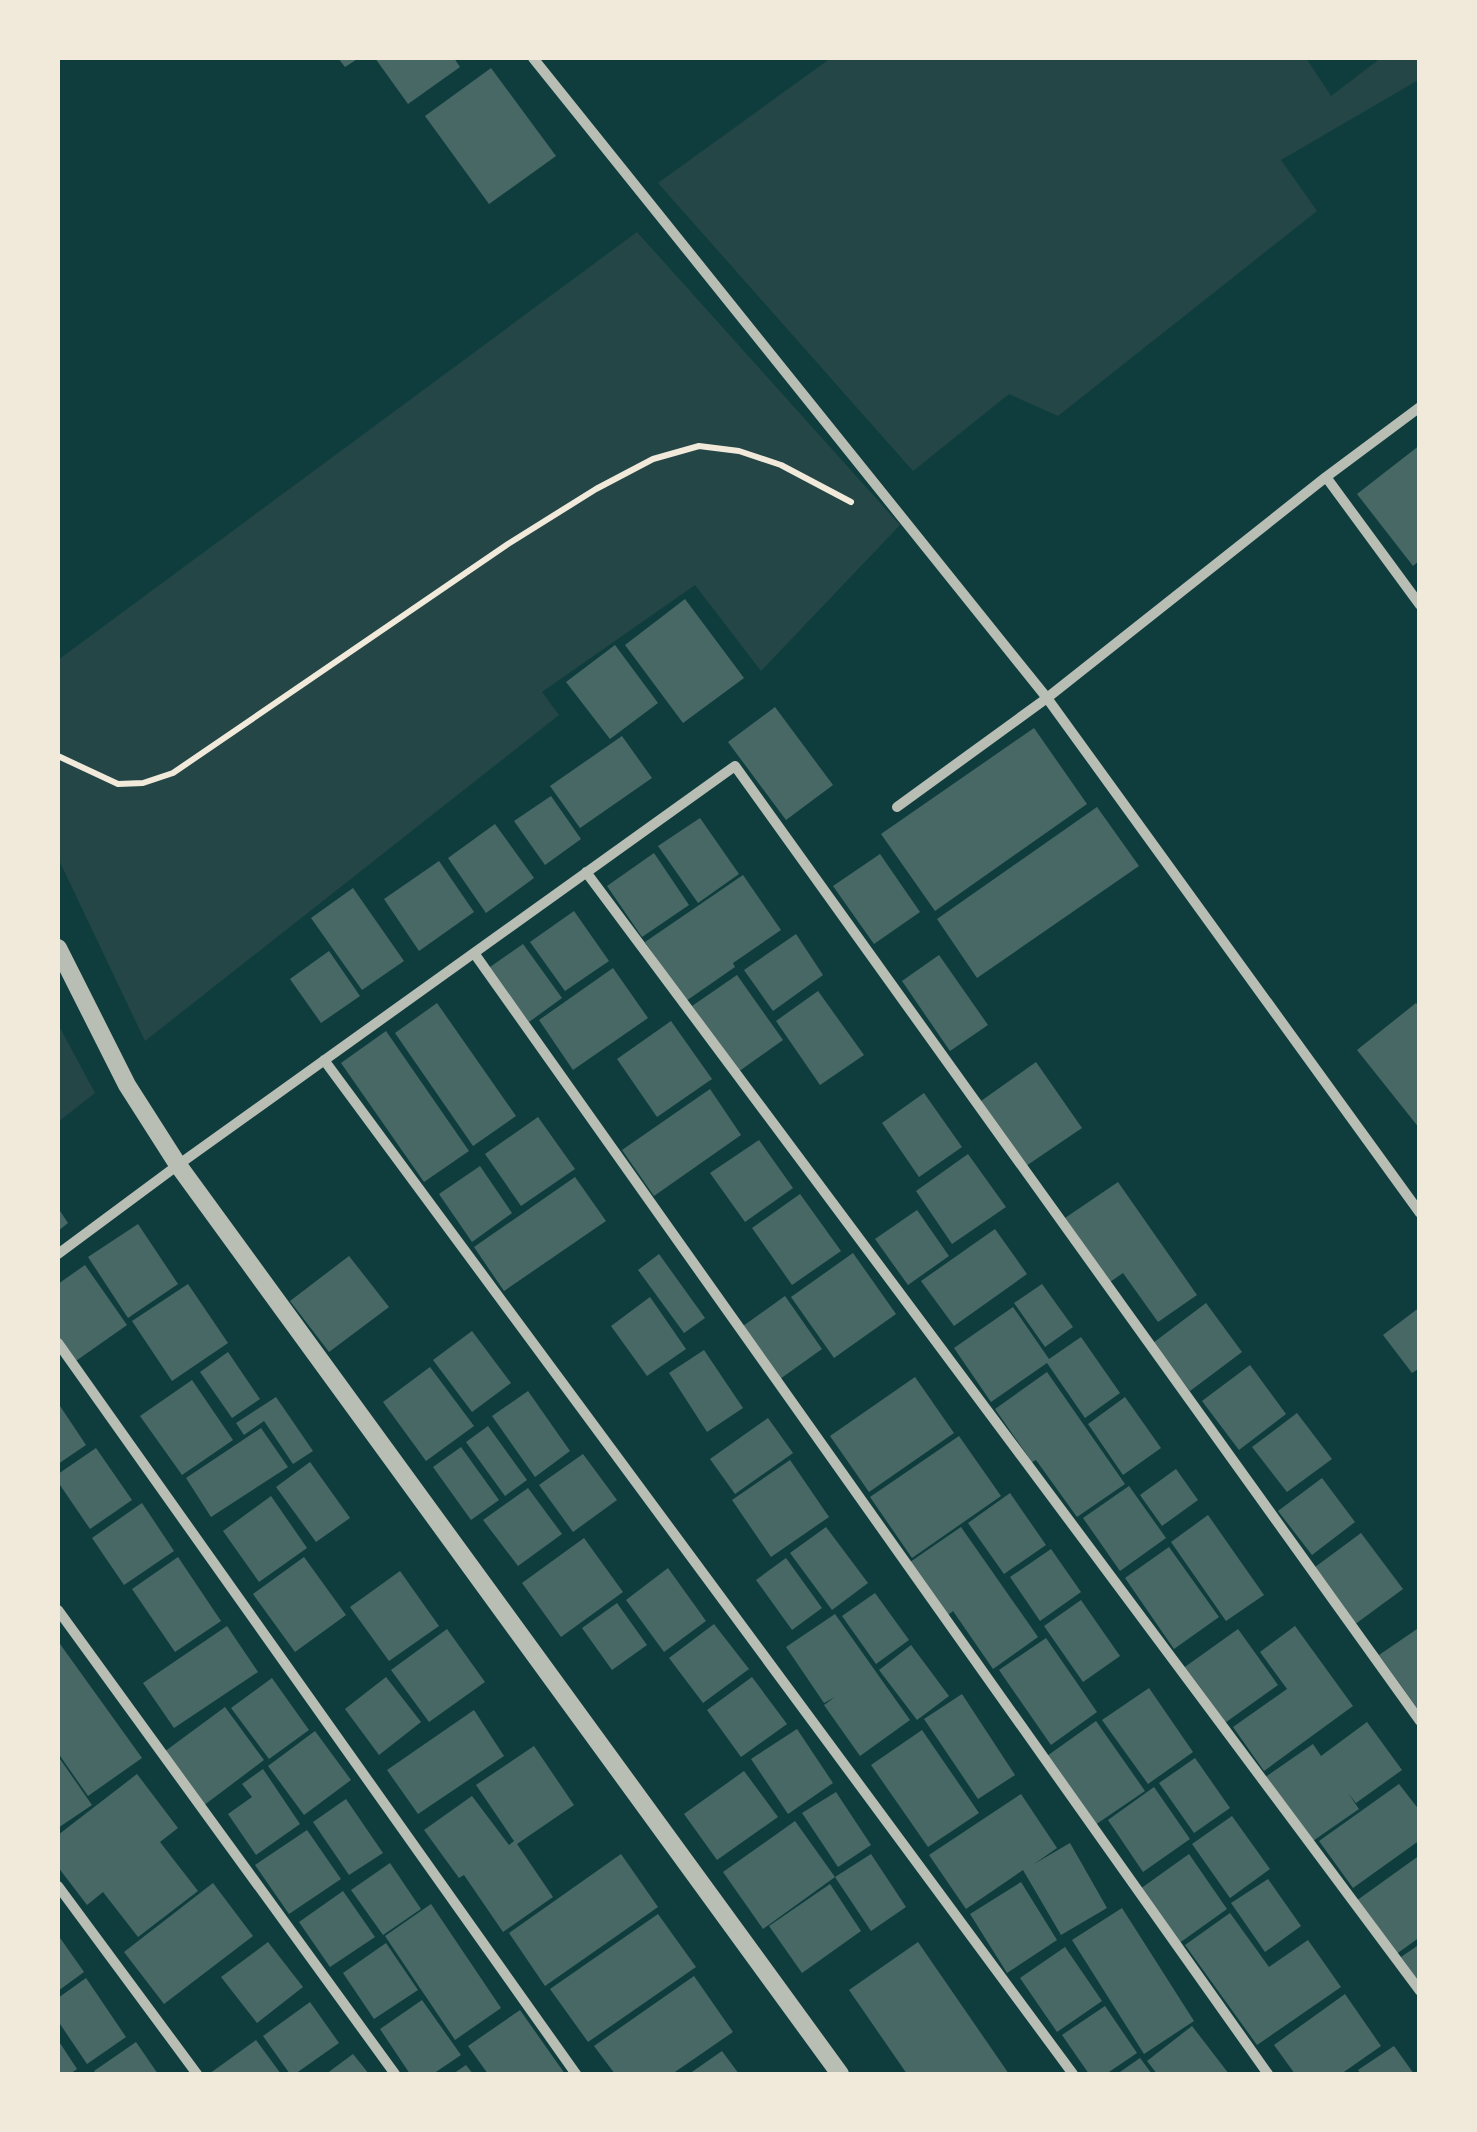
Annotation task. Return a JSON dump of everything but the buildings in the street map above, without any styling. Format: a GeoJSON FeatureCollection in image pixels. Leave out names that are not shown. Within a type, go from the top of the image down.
{"type":"FeatureCollection","features":[{"type":"Feature","properties":{"kind":"street"},"geometry":{"type":"LineString","coordinates":[[532,58],[1046,698],[1420,1213]]}},
{"type":"Feature","properties":{"kind":"street"},"geometry":{"type":"LineString","coordinates":[[897,807],[1046,698],[1420,407]]}},
{"type":"Feature","properties":{"kind":"street"},"geometry":{"type":"LineString","coordinates":[[1326,477],[1420,605]]}},
{"type":"Feature","properties":{"kind":"street"},"geometry":{"type":"LineString","coordinates":[[58,1254],[735,766],[1420,1721]]}},
{"type":"Feature","properties":{"kind":"street"},"geometry":{"type":"LineString","coordinates":[[586,872],[1420,1991]]}},
{"type":"Feature","properties":{"kind":"street"},"geometry":{"type":"LineString","coordinates":[[58,948],[127,1085],[178,1165],[840,2074]]}},
{"type":"Feature","properties":{"kind":"street"},"geometry":{"type":"LineString","coordinates":[[474,953],[1268,2074]]}},
{"type":"Feature","properties":{"kind":"street"},"geometry":{"type":"LineString","coordinates":[[324,1060],[1072,2074]]}},
{"type":"Feature","properties":{"kind":"street"},"geometry":{"type":"LineString","coordinates":[[58,1343],[576,2074]]}},
{"type":"Feature","properties":{"kind":"street"},"geometry":{"type":"LineString","coordinates":[[58,1610],[395,2074]]}},
{"type":"Feature","properties":{"kind":"street"},"geometry":{"type":"LineString","coordinates":[[58,1886],[197,2074]]}},
{"type":"Feature","properties":{"kind":"path"},"geometry":{"type":"LineString","coordinates":[[58,756],[118,784],[143,783],[172,773],[581,498],[654,460],[699,446],[739,450],[781,465],[861,507],[901,516]]}},
{"type":"Feature","properties":{"kind":"shaded area"},"geometry":{"type":"Polygon","coordinates":[[[831,58],[1306,58],[1331,96],[1381,58],[1419,58],[1420,79],[1281,160],[1317,211],[1058,416],[1009,394],[913,471],[658,183],[831,58]]]}},
{"type":"Feature","properties":{"kind":"shaded area"},"geometry":{"type":"Polygon","coordinates":[[[637,232],[900,525],[761,671],[695,585],[542,692],[559,715],[145,1041],[58,858],[58,660],[637,232]]]}},
{"type":"Feature","properties":{"kind":"shaded area"},"geometry":{"type":"Polygon","coordinates":[[[58,1024],[95,1093],[58,1122],[58,1024]]]}}]}
